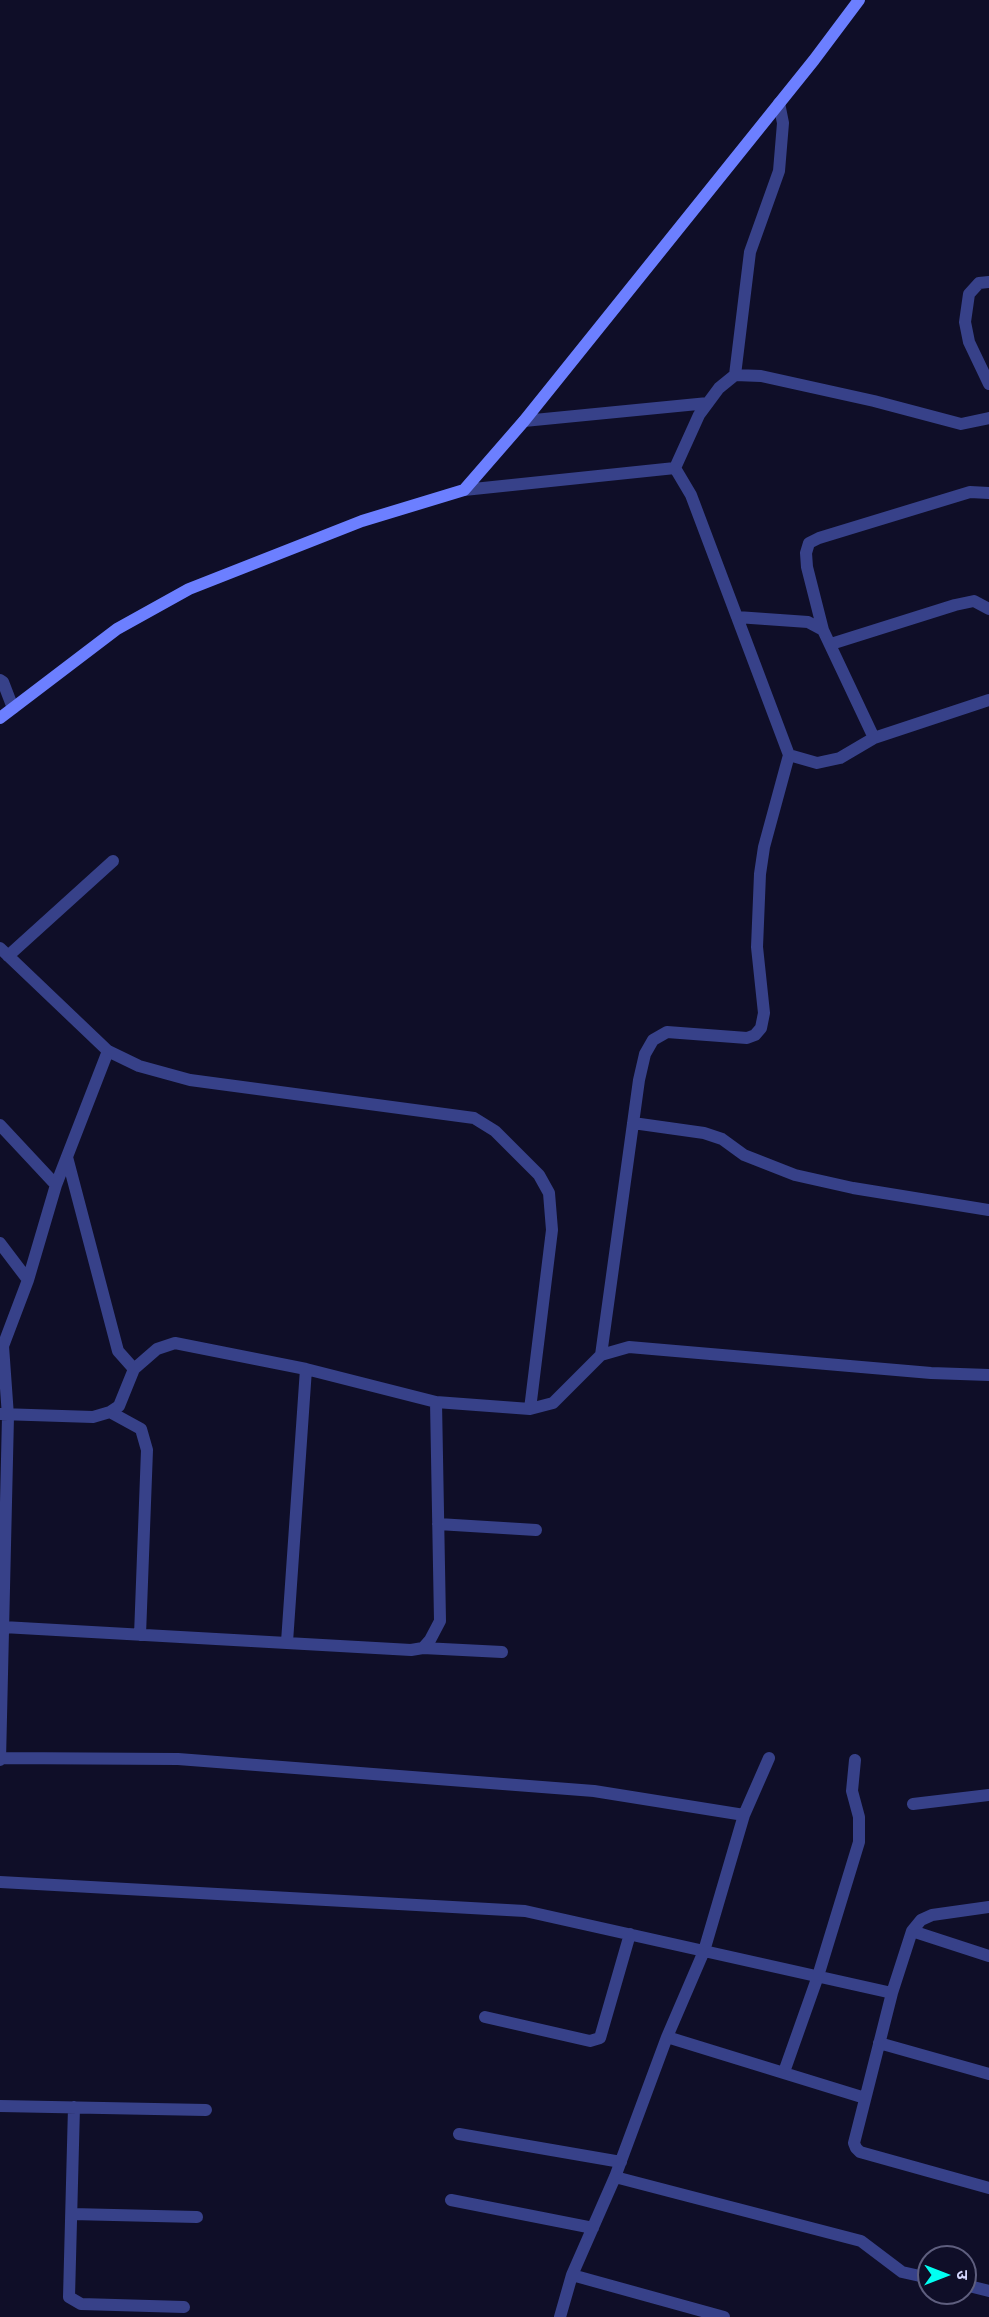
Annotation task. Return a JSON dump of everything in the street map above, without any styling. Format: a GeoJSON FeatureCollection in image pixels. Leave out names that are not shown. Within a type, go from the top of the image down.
{"type":"FeatureCollection","features":[{"type":"Feature","properties":{"kind":"street"},"geometry":{"type":"LineString","coordinates":[[464,490],[524,421],[859,0]]}},
{"type":"Feature","properties":{"kind":"street"},"geometry":{"type":"LineString","coordinates":[[735,375],[750,252],[779,171],[783,123],[779,103]]}},
{"type":"Feature","properties":{"kind":"street"},"geometry":{"type":"LineString","coordinates":[[989,282],[979,283],[969,294],[965,321],[969,342],[989,384]]}},
{"type":"Feature","properties":{"kind":"street"},"geometry":{"type":"LineString","coordinates":[[675,468],[699,415],[719,388],[735,375],[772,378],[961,424],[989,418]]}},
{"type":"Feature","properties":{"kind":"street"},"geometry":{"type":"LineString","coordinates":[[524,421],[708,403]]}},
{"type":"Feature","properties":{"kind":"street"},"geometry":{"type":"LineString","coordinates":[[0,717],[117,628],[189,589],[362,521],[464,490],[675,468]]}},
{"type":"Feature","properties":{"kind":"street"},"geometry":{"type":"LineString","coordinates":[[601,1355],[633,1123],[645,1054],[653,1040],[667,1032],[747,1038],[761,1028],[764,1013],[757,947],[760,874],[764,847],[789,754],[691,495],[675,468]]}},
{"type":"Feature","properties":{"kind":"street"},"geometry":{"type":"LineString","coordinates":[[874,738],[823,630],[807,567],[806,553],[809,543],[970,492],[989,493]]}},
{"type":"Feature","properties":{"kind":"street"},"geometry":{"type":"LineString","coordinates":[[831,644],[974,601],[989,609]]}},
{"type":"Feature","properties":{"kind":"street"},"geometry":{"type":"LineString","coordinates":[[737,617],[808,622],[823,630]]}},
{"type":"Feature","properties":{"kind":"street"},"geometry":{"type":"LineString","coordinates":[[0,680],[3,682],[13,708]]}},
{"type":"Feature","properties":{"kind":"street"},"geometry":{"type":"LineString","coordinates":[[789,754],[817,763],[840,758],[874,738],[989,700]]}},
{"type":"Feature","properties":{"kind":"street"},"geometry":{"type":"LineString","coordinates":[[113,861],[4,952],[108,1051],[139,1066],[190,1080],[474,1118],[495,1131],[540,1176],[549,1193],[552,1230],[530,1409]]}},
{"type":"Feature","properties":{"kind":"street"},"geometry":{"type":"LineString","coordinates":[[108,1051],[56,1185],[28,1280],[2,1344],[3,1627],[0,1759],[178,1759],[594,1791],[744,1815]]}},
{"type":"Feature","properties":{"kind":"street"},"geometry":{"type":"LineString","coordinates":[[633,1123],[704,1133],[722,1138],[749,1158],[795,1175],[853,1188],[989,1210]]}},
{"type":"Feature","properties":{"kind":"street"},"geometry":{"type":"LineString","coordinates":[[0,1125],[56,1185]]}},
{"type":"Feature","properties":{"kind":"street"},"geometry":{"type":"LineString","coordinates":[[67,1157],[118,1350],[134,1369]]}},
{"type":"Feature","properties":{"kind":"street"},"geometry":{"type":"LineString","coordinates":[[0,1244],[28,1280]]}},
{"type":"Feature","properties":{"kind":"street"},"geometry":{"type":"LineString","coordinates":[[4,1415],[93,1416],[110,1412],[119,1406],[134,1369],[157,1349],[175,1343],[306,1369],[436,1402],[530,1409],[553,1402],[601,1355],[629,1347],[931,1373],[989,1375]]}},
{"type":"Feature","properties":{"kind":"street"},"geometry":{"type":"LineString","coordinates":[[287,1642],[306,1369]]}},
{"type":"Feature","properties":{"kind":"street"},"geometry":{"type":"LineString","coordinates":[[423,1648],[440,1621],[436,1402]]}},
{"type":"Feature","properties":{"kind":"street"},"geometry":{"type":"LineString","coordinates":[[110,1412],[141,1429],[147,1450],[140,1635]]}},
{"type":"Feature","properties":{"kind":"street"},"geometry":{"type":"LineString","coordinates":[[438,1524],[536,1530]]}},
{"type":"Feature","properties":{"kind":"street"},"geometry":{"type":"LineString","coordinates":[[3,1627],[411,1650],[423,1648],[502,1652]]}},
{"type":"Feature","properties":{"kind":"street"},"geometry":{"type":"LineString","coordinates":[[560,2317],[572,2275],[615,2177],[667,2037],[704,1951],[744,1815],[769,1758]]}},
{"type":"Feature","properties":{"kind":"street"},"geometry":{"type":"LineString","coordinates":[[784,2072],[818,1976],[859,1842],[859,1817],[852,1791],[855,1760]]}},
{"type":"Feature","properties":{"kind":"street"},"geometry":{"type":"LineString","coordinates":[[913,1804],[989,1795]]}},
{"type":"Feature","properties":{"kind":"street"},"geometry":{"type":"LineString","coordinates":[[0,1882],[525,1911],[892,1992]]}},
{"type":"Feature","properties":{"kind":"street"},"geometry":{"type":"LineString","coordinates":[[989,1907],[932,1915],[921,1920],[912,1931],[892,1992],[854,2143],[861,2152],[989,2188]]}},
{"type":"Feature","properties":{"kind":"street"},"geometry":{"type":"LineString","coordinates":[[912,1931],[989,1956]]}},
{"type":"Feature","properties":{"kind":"street"},"geometry":{"type":"LineString","coordinates":[[485,2017],[590,2041],[600,2038],[630,1934]]}},
{"type":"Feature","properties":{"kind":"street"},"geometry":{"type":"LineString","coordinates":[[667,2037],[865,2098]]}},
{"type":"Feature","properties":{"kind":"street"},"geometry":{"type":"LineString","coordinates":[[879,2043],[989,2074]]}},
{"type":"Feature","properties":{"kind":"street"},"geometry":{"type":"LineString","coordinates":[[0,2106],[206,2110]]}},
{"type":"Feature","properties":{"kind":"street"},"geometry":{"type":"LineString","coordinates":[[74,2107],[69,2297],[81,2304],[184,2307]]}},
{"type":"Feature","properties":{"kind":"street"},"geometry":{"type":"LineString","coordinates":[[459,2134],[621,2162]]}},
{"type":"Feature","properties":{"kind":"street"},"geometry":{"type":"LineString","coordinates":[[615,2177],[861,2241],[902,2272],[917,2275]]}},
{"type":"Feature","properties":{"kind":"street"},"geometry":{"type":"LineString","coordinates":[[451,2200],[593,2228]]}},
{"type":"Feature","properties":{"kind":"street"},"geometry":{"type":"LineString","coordinates":[[72,2214],[197,2217]]}},
{"type":"Feature","properties":{"kind":"street"},"geometry":{"type":"LineString","coordinates":[[572,2275],[724,2317]]}}]}
